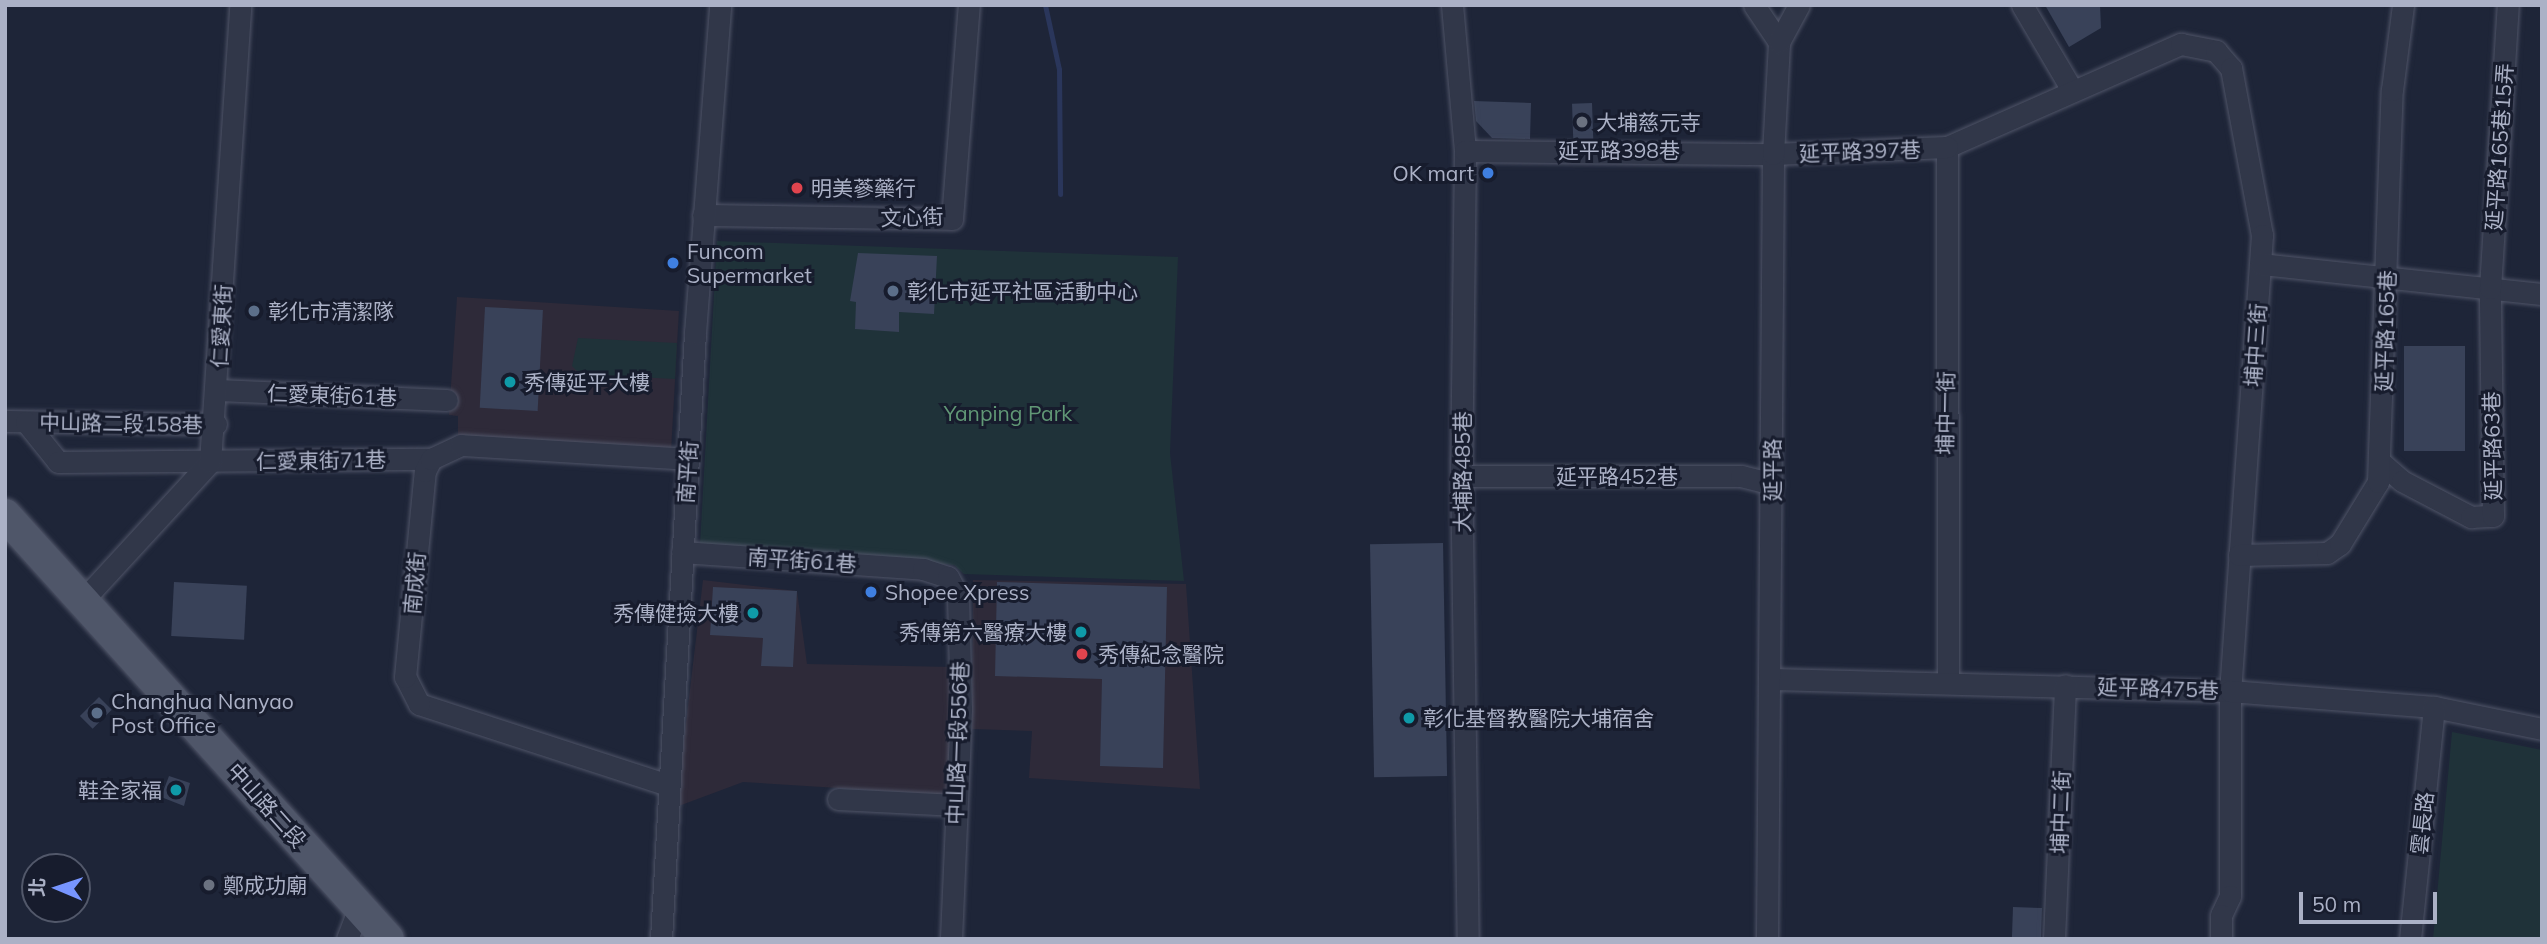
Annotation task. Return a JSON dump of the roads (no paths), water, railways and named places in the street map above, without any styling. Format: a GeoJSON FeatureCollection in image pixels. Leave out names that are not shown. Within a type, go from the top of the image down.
{"type":"FeatureCollection","features":[{"type":"Feature","properties":{"kind":"main road","name":"中山路二段"},"geometry":{"type":"LineString","coordinates":[[5,515],[85,598],[388,939]]}},
{"type":"Feature","properties":{"kind":"street","name":"仁愛東街"},"geometry":{"type":"LineString","coordinates":[[210,461],[216,424],[240,5]]}},
{"type":"Feature","properties":{"kind":"street","name":"南平街"},"geometry":{"type":"LineString","coordinates":[[661,939],[681,552],[720,5]]}},
{"type":"Feature","properties":{"kind":"street","name":"文心街"},"geometry":{"type":"LineString","coordinates":[[703,215],[953,219],[969,5]]}},
{"type":"Feature","properties":{"kind":"street","name":"大埔路485巷"},"geometry":{"type":"LineString","coordinates":[[1452,5],[1465,151],[1462,477],[1468,939]]}},
{"type":"Feature","properties":{"kind":"street"},"geometry":{"type":"LineString","coordinates":[[1755,5],[1779,42]]}},
{"type":"Feature","properties":{"kind":"street","name":"延平路"},"geometry":{"type":"LineString","coordinates":[[1767,939],[1772,679],[1773,154],[1779,42],[1799,5]]}},
{"type":"Feature","properties":{"kind":"street"},"geometry":{"type":"LineString","coordinates":[[2022,5],[2072,90]]}},
{"type":"Feature","properties":{"kind":"street","name":"延平路165巷"},"geometry":{"type":"LineString","coordinates":[[2239,555],[2327,553],[2340,544],[2378,482],[2392,90],[2403,5]]}},
{"type":"Feature","properties":{"kind":"street","name":"延平路165巷15弄"},"geometry":{"type":"LineString","coordinates":[[2490,288],[2508,5]]}},
{"type":"Feature","properties":{"kind":"street","name":"埔中三街"},"geometry":{"type":"LineString","coordinates":[[1947,147],[2181,44],[2216,51],[2231,68],[2262,235],[2230,691],[2230,896],[2221,915],[2221,939]]}},
{"type":"Feature","properties":{"kind":"street","name":"延平路397巷"},"geometry":{"type":"LineString","coordinates":[[1773,154],[1947,147]]}},
{"type":"Feature","properties":{"kind":"street","name":"埔中一街"},"geometry":{"type":"LineString","coordinates":[[1947,147],[1948,679]]}},
{"type":"Feature","properties":{"kind":"street","name":"延平路398巷"},"geometry":{"type":"LineString","coordinates":[[1465,151],[1773,154]]}},
{"type":"Feature","properties":{"kind":"street"},"geometry":{"type":"LineString","coordinates":[[2261,264],[2542,293]]}},
{"type":"Feature","properties":{"kind":"street","name":"延平路63巷"},"geometry":{"type":"LineString","coordinates":[[2379,461],[2402,481],[2471,517],[2493,516],[2490,288]]}},
{"type":"Feature","properties":{"kind":"street","name":"仁愛東街61巷"},"geometry":{"type":"LineString","coordinates":[[217,390],[447,400]]}},
{"type":"Feature","properties":{"kind":"street","name":"中山路二段158巷"},"geometry":{"type":"LineString","coordinates":[[16,421],[216,424]]}},
{"type":"Feature","properties":{"kind":"street","name":"中山路二段158巷"},"geometry":{"type":"LineString","coordinates":[[16,421],[58,462],[210,461]]}},
{"type":"Feature","properties":{"kind":"street"},"geometry":{"type":"LineString","coordinates":[[431,458],[461,445],[688,459]]}},
{"type":"Feature","properties":{"kind":"street","name":"仁愛東街71巷"},"geometry":{"type":"LineString","coordinates":[[210,461],[431,458]]}},
{"type":"Feature","properties":{"kind":"street","name":"南成街"},"geometry":{"type":"LineString","coordinates":[[431,458],[425,471],[405,677],[419,704],[668,785]]}},
{"type":"Feature","properties":{"kind":"street"},"geometry":{"type":"LineString","coordinates":[[85,598],[210,461]]}},
{"type":"Feature","properties":{"kind":"street","name":"延平路452巷"},"geometry":{"type":"LineString","coordinates":[[1462,477],[1741,476],[1772,484]]}},
{"type":"Feature","properties":{"kind":"street","name":"南平街61巷"},"geometry":{"type":"LineString","coordinates":[[681,552],[923,569]]}},
{"type":"Feature","properties":{"kind":"street","name":"中山路一段556巷"},"geometry":{"type":"LineString","coordinates":[[923,569],[948,577],[958,596],[961,709],[951,939]]}},
{"type":"Feature","properties":{"kind":"street","name":"延平路475巷"},"geometry":{"type":"LineString","coordinates":[[1772,679],[1948,679],[2230,691],[2434,707],[2542,729]]}},
{"type":"Feature","properties":{"kind":"street","name":"埔中二街"},"geometry":{"type":"LineString","coordinates":[[2054,939],[2065,685]]}},
{"type":"Feature","properties":{"kind":"street","name":"雲長路"},"geometry":{"type":"LineString","coordinates":[[2410,939],[2434,707]]}},
{"type":"Feature","properties":{"kind":"street"},"geometry":{"type":"LineString","coordinates":[[838,799],[956,805]]}},
{"type":"Feature","properties":{"kind":"street"},"geometry":{"type":"LineString","coordinates":[[347,939],[359,906]]}},
{"type":"Feature","properties":{"kind":"waterway"},"geometry":{"type":"LineString","coordinates":[[1045,5],[1059,69],[1060,194]]}},
{"type":"Feature","properties":{"kind":"place","name":"大埔慈元寺"},"geometry":{"type":"Point","coordinates":[1582,122]}},
{"type":"Feature","properties":{"kind":"place","name":"OK mart"},"geometry":{"type":"Point","coordinates":[1488,173]}},
{"type":"Feature","properties":{"kind":"place","name":"明美蔘藥行"},"geometry":{"type":"Point","coordinates":[797,188]}},
{"type":"Feature","properties":{"kind":"place","name":"Funcom Supermarket"},"geometry":{"type":"Point","coordinates":[673,263]}},
{"type":"Feature","properties":{"kind":"place","name":"彰化市延平社區活動中心"},"geometry":{"type":"Point","coordinates":[893,291]}},
{"type":"Feature","properties":{"kind":"place","name":"彰化市清潔隊"},"geometry":{"type":"Point","coordinates":[254,311]}},
{"type":"Feature","properties":{"kind":"place","name":"秀傳延平大樓"},"geometry":{"type":"Point","coordinates":[510,382]}},
{"type":"Feature","properties":{"kind":"place","name":"Shopee Xpress"},"geometry":{"type":"Point","coordinates":[871,592]}},
{"type":"Feature","properties":{"kind":"place","name":"秀傳健撿大樓"},"geometry":{"type":"Point","coordinates":[753,613]}},
{"type":"Feature","properties":{"kind":"place","name":"秀傳第六醫療大樓"},"geometry":{"type":"Point","coordinates":[1081,632]}},
{"type":"Feature","properties":{"kind":"place","name":"秀傳紀念醫院"},"geometry":{"type":"Point","coordinates":[1082,654]}},
{"type":"Feature","properties":{"kind":"place","name":"Changhua Nanyao Post Office"},"geometry":{"type":"Point","coordinates":[97,713]}},
{"type":"Feature","properties":{"kind":"place","name":"彰化基督教醫院大埔宿舍"},"geometry":{"type":"Point","coordinates":[1409,718]}},
{"type":"Feature","properties":{"kind":"place","name":"鞋全家福"},"geometry":{"type":"Point","coordinates":[176,790]}},
{"type":"Feature","properties":{"kind":"place","name":"鄭成功廟"},"geometry":{"type":"Point","coordinates":[209,885]}},
{"type":"Feature","properties":{"kind":"park label","name":"Yanping Park"},"geometry":{"type":"Point","coordinates":[1008,413]}}]}
